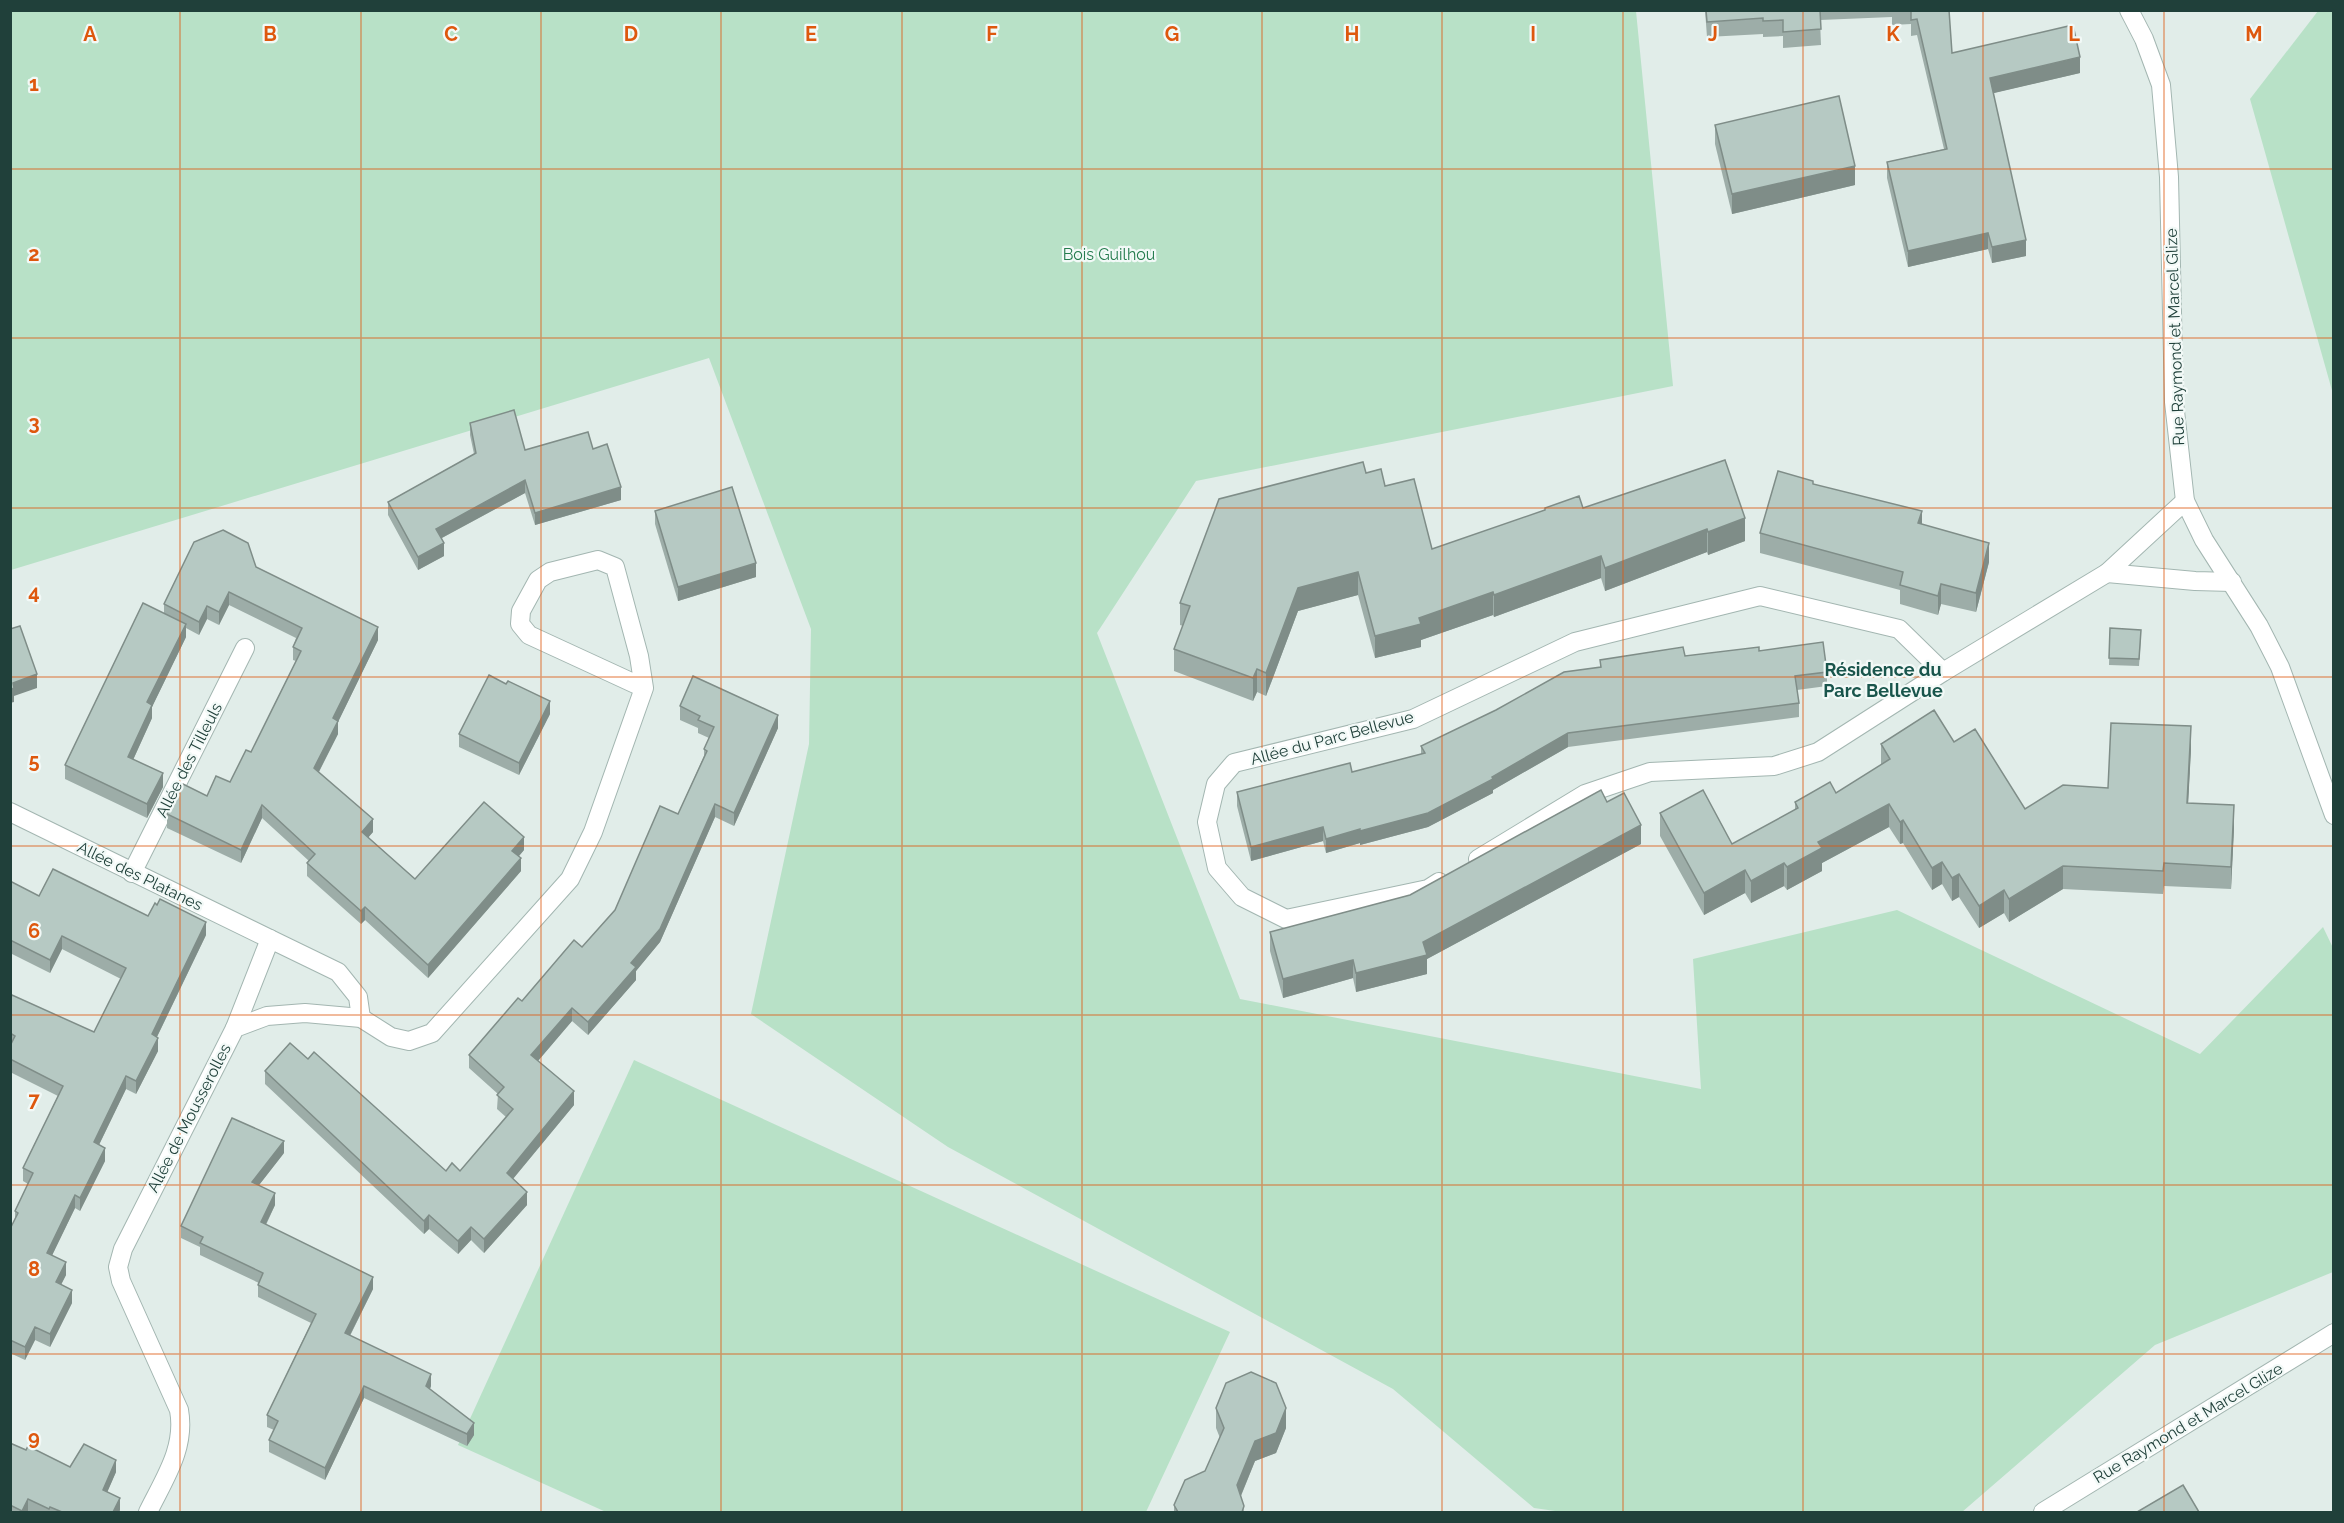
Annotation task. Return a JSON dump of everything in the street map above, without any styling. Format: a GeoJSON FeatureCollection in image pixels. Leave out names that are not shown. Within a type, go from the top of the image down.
{"type":"FeatureCollection","features":[{"type":"Feature","properties":{"kind":"street","name":"Rue Raymond et Marcel Glize"},"geometry":{"type":"LineString","coordinates":[[2129,10],[2144,39],[2161,85],[2169,177],[2174,402],[2185,501],[2204,540],[2259,626],[2280,667],[2334,815]]}},
{"type":"Feature","properties":{"kind":"street","name":"Allée du Parc Bellevue"},"geometry":{"type":"LineString","coordinates":[[1943,672],[1899,629],[1760,596],[1575,642],[1413,719],[1234,764],[1216,784],[1207,822],[1217,868],[1242,897],[1286,919],[1428,889],[1585,794],[1650,772],[1774,766],[1818,752],[1943,672],[2107,573],[2185,501]]}},
{"type":"Feature","properties":{"kind":"street","name":"Allée de Mousserolles"},"geometry":{"type":"LineString","coordinates":[[148,1512],[180,1445],[182,1425],[179,1410],[121,1281],[118,1267],[123,1249],[236,1028],[267,1016],[305,1013],[361,1018],[391,1037],[409,1041],[432,1033],[570,879],[594,832],[644,688],[639,656],[615,567],[598,560],[550,572],[538,580],[521,611],[520,624],[529,635],[644,688]]}},
{"type":"Feature","properties":{"kind":"street"},"geometry":{"type":"LineString","coordinates":[[2107,573],[2232,582]]}},
{"type":"Feature","properties":{"kind":"street","name":"Allée des Tilleuls"},"geometry":{"type":"LineString","coordinates":[[132,873],[245,648]]}},
{"type":"Feature","properties":{"kind":"street","name":"Allée des Platanes"},"geometry":{"type":"LineString","coordinates":[[10,812],[338,972],[358,997],[361,1018]]}},
{"type":"Feature","properties":{"kind":"street"},"geometry":{"type":"LineString","coordinates":[[236,1028],[270,939]]}},
{"type":"Feature","properties":{"kind":"street","name":"Rue Raymond et Marcel Glize"},"geometry":{"type":"LineString","coordinates":[[2043,1512],[2334,1333]]}},
{"type":"Feature","properties":{"kind":"green space","name":"Bois Guilhou"},"geometry":{"type":"Polygon","coordinates":[[[10,11],[1636,11],[1673,386],[1196,481],[1097,633],[1240,999],[1701,1089],[1693,959],[1897,910],[2200,1054],[2323,927],[2334,950],[2333,1272],[2155,1345],[1962,1512],[1562,1512],[1534,1508],[1393,1389],[948,1147],[751,1014],[809,744],[811,629],[709,358],[11,570],[10,11]]]}},
{"type":"Feature","properties":{"kind":"green space"},"geometry":{"type":"Polygon","coordinates":[[[2318,11],[2334,11],[2333,394],[2250,99],[2318,11]]]}},
{"type":"Feature","properties":{"kind":"green space"},"geometry":{"type":"Polygon","coordinates":[[[634,1060],[1230,1332],[1146,1512],[606,1512],[458,1445],[634,1060]]]}},
{"type":"Feature","properties":{"kind":"building"},"geometry":{"type":"Polygon","coordinates":[[[1706,10],[1820,10],[1821,29],[1783,32],[1783,20],[1763,21],[1763,18],[1707,22],[1706,10]]]}},
{"type":"Feature","properties":{"kind":"building"},"geometry":{"type":"Polygon","coordinates":[[[1911,10],[1949,10],[1952,53],[2073,25],[2080,57],[1990,78],[2026,240],[1992,247],[1988,233],[1908,251],[1887,162],[1947,149],[1917,19],[1911,20],[1911,10]]]}},
{"type":"Feature","properties":{"kind":"building"},"geometry":{"type":"Polygon","coordinates":[[[1839,96],[1855,166],[1732,194],[1715,125],[1839,96]]]}},
{"type":"Feature","properties":{"kind":"building"},"geometry":{"type":"Polygon","coordinates":[[[514,410],[525,450],[588,432],[593,449],[607,444],[621,487],[535,513],[525,480],[436,529],[444,543],[418,557],[388,502],[476,453],[470,423],[514,410]]]}},
{"type":"Feature","properties":{"kind":"building"},"geometry":{"type":"Polygon","coordinates":[[[1725,460],[1745,518],[1708,532],[1707,529],[1605,568],[1601,556],[1494,595],[1493,592],[1419,618],[1421,624],[1375,636],[1358,572],[1298,588],[1266,673],[1257,669],[1253,678],[1174,649],[1190,606],[1180,603],[1219,499],[1363,462],[1366,473],[1381,469],[1385,486],[1414,479],[1432,549],[1579,496],[1583,508],[1725,460]]]}},
{"type":"Feature","properties":{"kind":"building"},"geometry":{"type":"Polygon","coordinates":[[[1778,471],[1813,481],[1813,484],[1922,511],[1918,523],[1989,543],[1976,593],[1941,584],[1938,596],[1900,585],[1903,572],[1760,533],[1778,471]]]}},
{"type":"Feature","properties":{"kind":"building"},"geometry":{"type":"Polygon","coordinates":[[[732,487],[756,563],[678,587],[655,511],[732,487]]]}},
{"type":"Feature","properties":{"kind":"building"},"geometry":{"type":"Polygon","coordinates":[[[223,530],[248,543],[256,567],[378,627],[333,718],[338,721],[314,768],[373,819],[362,832],[415,879],[484,802],[524,837],[512,851],[521,858],[428,965],[365,907],[361,911],[307,863],[315,854],[262,805],[241,850],[167,814],[183,784],[207,796],[216,776],[230,782],[246,750],[251,752],[301,651],[293,647],[302,628],[229,592],[219,612],[207,606],[199,622],[164,604],[194,542],[223,530]]]}},
{"type":"Feature","properties":{"kind":"building"},"geometry":{"type":"Polygon","coordinates":[[[143,603],[186,624],[147,702],[152,705],[128,757],[163,773],[147,804],[65,765],[143,603]]]}},
{"type":"Feature","properties":{"kind":"building"},"geometry":{"type":"Polygon","coordinates":[[[20,626],[37,674],[13,683],[14,688],[10,690],[10,629],[20,626]]]}},
{"type":"Feature","properties":{"kind":"building"},"geometry":{"type":"Polygon","coordinates":[[[2110,628],[2141,630],[2139,659],[2109,658],[2110,628]]]}},
{"type":"Feature","properties":{"kind":"building"},"geometry":{"type":"Polygon","coordinates":[[[1823,642],[1827,672],[1795,676],[1799,703],[1568,733],[1492,777],[1493,779],[1428,813],[1326,839],[1323,827],[1251,847],[1237,792],[1350,763],[1352,772],[1425,753],[1421,746],[1496,710],[1564,672],[1601,667],[1600,660],[1683,647],[1685,656],[1759,647],[1759,651],[1823,642]]]}},
{"type":"Feature","properties":{"kind":"building"},"geometry":{"type":"Polygon","coordinates":[[[489,675],[506,684],[508,681],[550,701],[519,763],[459,734],[489,675]]]}},
{"type":"Feature","properties":{"kind":"building"},"geometry":{"type":"Polygon","coordinates":[[[693,676],[778,715],[734,813],[715,804],[660,929],[631,963],[636,967],[588,1022],[572,1008],[531,1055],[574,1091],[507,1173],[527,1192],[484,1239],[471,1227],[458,1241],[429,1215],[424,1221],[265,1071],[290,1043],[308,1059],[314,1052],[446,1171],[452,1163],[460,1171],[513,1109],[497,1095],[504,1087],[469,1055],[518,998],[522,1001],[574,940],[582,947],[615,910],[660,806],[678,814],[707,751],[704,749],[714,727],[698,720],[700,716],[680,706],[693,676]]]}},
{"type":"Feature","properties":{"kind":"building"},"geometry":{"type":"Polygon","coordinates":[[[1934,710],[1954,742],[1975,729],[2025,809],[2063,785],[2108,788],[2111,723],[2191,726],[2187,803],[2234,805],[2231,867],[2164,863],[2163,871],[2063,866],[2009,899],[2004,890],[1979,906],[1959,874],[1952,878],[1942,862],[1932,868],[1903,820],[1900,822],[1889,804],[1818,842],[1822,848],[1787,867],[1784,863],[1751,881],[1745,870],[1704,893],[1660,813],[1703,790],[1732,844],[1798,808],[1795,802],[1830,782],[1836,793],[1890,759],[1881,744],[1934,710]]]}},
{"type":"Feature","properties":{"kind":"building"},"geometry":{"type":"Polygon","coordinates":[[[1601,790],[1607,802],[1624,793],[1641,825],[1423,942],[1427,955],[1356,973],[1353,960],[1283,979],[1270,932],[1410,895],[1601,790]]]}},
{"type":"Feature","properties":{"kind":"building"},"geometry":{"type":"Polygon","coordinates":[[[53,869],[148,916],[160,899],[206,922],[152,1034],[158,1038],[136,1081],[126,1076],[94,1142],[105,1148],[80,1198],[75,1195],[47,1253],[66,1262],[56,1282],[72,1290],[50,1334],[35,1327],[25,1347],[10,1340],[10,1229],[18,1213],[15,1211],[33,1173],[23,1168],[63,1086],[10,1059],[10,1046],[15,1036],[10,1033],[10,999],[12,995],[94,1032],[126,968],[62,936],[50,960],[10,940],[10,881],[39,896],[53,869]]]}},
{"type":"Feature","properties":{"kind":"building"},"geometry":{"type":"Polygon","coordinates":[[[232,1118],[284,1141],[252,1182],[275,1193],[261,1222],[373,1277],[345,1333],[431,1374],[426,1386],[474,1423],[467,1434],[364,1386],[325,1468],[269,1440],[278,1421],[267,1415],[316,1314],[258,1285],[263,1273],[200,1243],[203,1237],[181,1226],[232,1118]]]}},
{"type":"Feature","properties":{"kind":"building"},"geometry":{"type":"Polygon","coordinates":[[[1251,1372],[1276,1383],[1286,1408],[1276,1433],[1255,1441],[1237,1485],[1244,1506],[1242,1512],[1178,1512],[1174,1505],[1185,1480],[1205,1471],[1224,1428],[1216,1408],[1226,1383],[1251,1372]]]}},
{"type":"Feature","properties":{"kind":"building"},"geometry":{"type":"Polygon","coordinates":[[[10,1443],[26,1450],[28,1446],[70,1467],[84,1444],[116,1460],[103,1490],[120,1498],[113,1512],[62,1512],[50,1507],[49,1509],[28,1499],[22,1511],[10,1505],[10,1443]]]}},
{"type":"Feature","properties":{"kind":"building"},"geometry":{"type":"Polygon","coordinates":[[[2183,1485],[2199,1512],[2137,1512],[2183,1485]]]}},
{"type":"Feature","properties":{"kind":"district","name":"Résidence du Parc Bellevue"},"geometry":{"type":"Point","coordinates":[1883,679]}}]}
